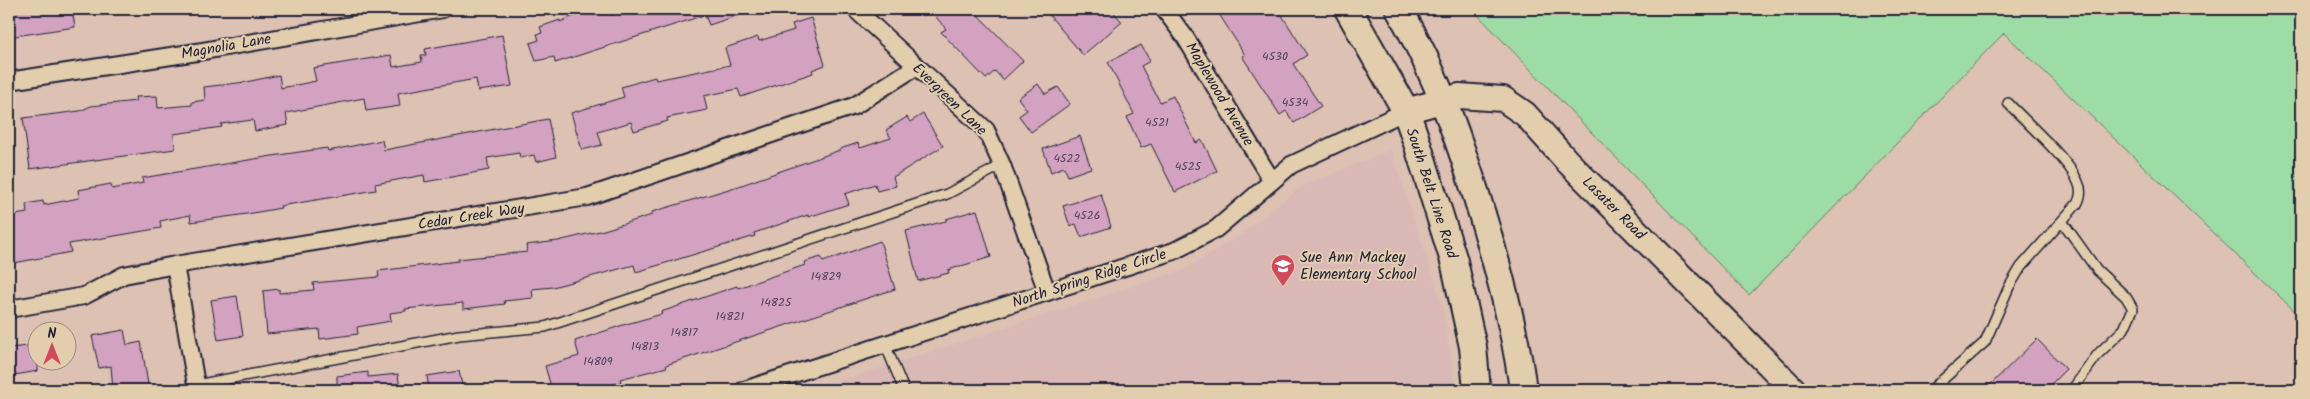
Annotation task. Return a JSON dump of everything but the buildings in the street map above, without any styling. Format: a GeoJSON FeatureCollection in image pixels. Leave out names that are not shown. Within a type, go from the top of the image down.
{"type":"FeatureCollection","features":[{"type":"Feature","properties":{"kind":"main road","name":"South Belt Line Road"},"geometry":{"type":"LineString","coordinates":[[1348,9],[1406,112],[1454,261],[1473,347],[1477,390]]}},
{"type":"Feature","properties":{"kind":"main road"},"geometry":{"type":"LineString","coordinates":[[1400,9],[1416,37],[1444,101],[1475,190],[1501,278],[1523,390]]}},
{"type":"Feature","properties":{"kind":"street","name":"Magnolia Lane"},"geometry":{"type":"LineString","coordinates":[[9,81],[197,52],[443,9]]}},
{"type":"Feature","properties":{"kind":"street","name":"Evergreen Lane"},"geometry":{"type":"LineString","coordinates":[[855,9],[986,130],[1002,165],[1047,292]]}},
{"type":"Feature","properties":{"kind":"street","name":"Maplewood Avenue"},"geometry":{"type":"LineString","coordinates":[[1164,9],[1186,37],[1272,181]]}},
{"type":"Feature","properties":{"kind":"street","name":"Cedar Creek Way"},"geometry":{"type":"LineString","coordinates":[[9,309],[84,296],[124,276],[175,266],[588,197],[854,106],[917,66]]}},
{"type":"Feature","properties":{"kind":"street","name":"Lasater Road"},"geometry":{"type":"LineString","coordinates":[[1406,112],[1460,96],[1503,99],[1525,114],[1574,168],[1794,390]]}},
{"type":"Feature","properties":{"kind":"street","name":"North Spring Ridge Circle"},"geometry":{"type":"LineString","coordinates":[[744,390],[1174,251],[1216,229],[1291,166],[1406,112]]}},
{"type":"Feature","properties":{"kind":"street"},"geometry":{"type":"LineString","coordinates":[[175,266],[196,387]]}},
{"type":"Feature","properties":{"kind":"lane"},"geometry":{"type":"LineString","coordinates":[[1931,390],[1985,342],[2009,287],[2021,267],[2062,222],[2081,196],[2078,181],[2059,155],[2008,103]]}},
{"type":"Feature","properties":{"kind":"lane"},"geometry":{"type":"LineString","coordinates":[[196,387],[459,335],[545,327],[947,194],[1002,165]]}},
{"type":"Feature","properties":{"kind":"lane"},"geometry":{"type":"LineString","coordinates":[[2062,222],[2097,270],[2126,297],[2133,309],[2124,329],[2098,354],[2072,390]]}},
{"type":"Feature","properties":{"kind":"lane"},"geometry":{"type":"LineString","coordinates":[[885,344],[904,390]]}},
{"type":"Feature","properties":{"kind":"shaded area","name":"Sue Ann Mackey Elementary School"},"geometry":{"type":"Polygon","coordinates":[[[1391,150],[1442,305],[1456,390],[813,390],[1184,270],[1236,238],[1303,186],[1391,150]]]}},
{"type":"Feature","properties":{"kind":"green space"},"geometry":{"type":"Polygon","coordinates":[[[1472,9],[2301,9],[2301,317],[2004,33],[1749,295],[1472,9]]]}},
{"type":"Feature","properties":{"kind":"place","name":"Sue Ann Mackey Elementary School"},"geometry":{"type":"Point","coordinates":[1283,287]}}]}
